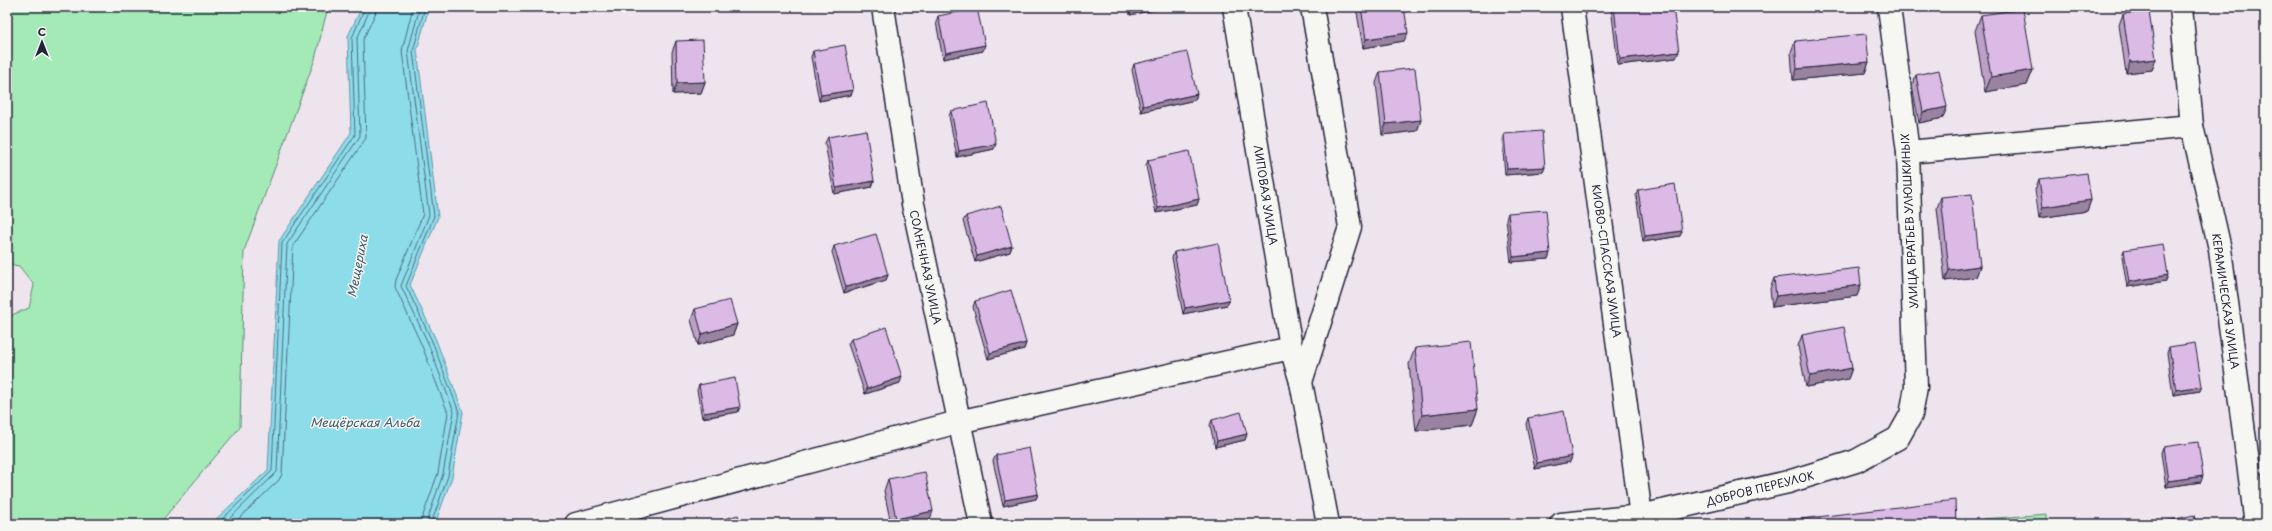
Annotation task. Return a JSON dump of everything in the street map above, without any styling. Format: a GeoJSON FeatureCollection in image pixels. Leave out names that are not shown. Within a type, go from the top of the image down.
{"type":"FeatureCollection","features":[{"type":"Feature","properties":{"kind":"street","name":"СОЛНЕЧНАЯ УЛИЦА"},"geometry":{"type":"LineString","coordinates":[[883,7],[913,204],[958,422],[981,524]]}},
{"type":"Feature","properties":{"kind":"street","name":"ЛИПОВАЯ УЛИЦА"},"geometry":{"type":"LineString","coordinates":[[1234,7],[1291,348],[1301,382],[1328,524]]}},
{"type":"Feature","properties":{"kind":"street"},"geometry":{"type":"LineString","coordinates":[[1301,382],[1350,227],[1312,7]]}},
{"type":"Feature","properties":{"kind":"street","name":"КИОВО-СПАССКАЯ УЛИЦА"},"geometry":{"type":"LineString","coordinates":[[1572,7],[1641,516]]}},
{"type":"Feature","properties":{"kind":"street","name":"УЛИЦА БРАТЬЕВ УЛЮШКИНЫХ"},"geometry":{"type":"LineString","coordinates":[[1889,7],[1908,152],[1916,387]]}},
{"type":"Feature","properties":{"kind":"street","name":"КЕРАМИЧЕСКАЯ УЛИЦА"},"geometry":{"type":"LineString","coordinates":[[2181,7],[2192,126],[2220,249],[2256,524]]}},
{"type":"Feature","properties":{"kind":"street"},"geometry":{"type":"LineString","coordinates":[[1908,152],[2192,126]]}},
{"type":"Feature","properties":{"kind":"street"},"geometry":{"type":"LineString","coordinates":[[576,524],[958,422],[1291,348]]}},
{"type":"Feature","properties":{"kind":"street","name":"ДОБРОВ ПЕРЕУЛОК"},"geometry":{"type":"LineString","coordinates":[[1561,524],[1641,516],[1788,482],[1856,461],[1898,438],[1911,415],[1916,387]]}},
{"type":"Feature","properties":{"kind":"green space"},"geometry":{"type":"Polygon","coordinates":[[[7,7],[328,7],[315,59],[244,251],[240,427],[159,524],[7,524],[7,317],[29,308],[34,285],[19,266],[7,264],[7,7]]]}},
{"type":"Feature","properties":{"kind":"green space"},"geometry":{"type":"Polygon","coordinates":[[[2047,514],[2047,524],[1984,524],[1983,519],[2047,514]]]}},
{"type":"Feature","properties":{"kind":"water","name":"Мещёрская Альба"},"geometry":{"type":"Polygon","coordinates":[[[362,7],[429,7],[417,50],[438,217],[410,285],[436,340],[463,412],[452,477],[435,524],[211,524],[268,470],[279,241],[351,133],[348,36],[362,7]]]}},
{"type":"Feature","properties":{"kind":"building"},"geometry":{"type":"Polygon","coordinates":[[[1361,7],[1404,7],[1408,33],[1366,39],[1361,7]]]}},
{"type":"Feature","properties":{"kind":"building"},"geometry":{"type":"Polygon","coordinates":[[[1614,7],[1673,7],[1679,52],[1620,59],[1614,7]]]}},
{"type":"Feature","properties":{"kind":"building"},"geometry":{"type":"Polygon","coordinates":[[[977,8],[985,45],[946,53],[938,16],[977,8]]]}},
{"type":"Feature","properties":{"kind":"building"},"geometry":{"type":"Polygon","coordinates":[[[2023,9],[2033,70],[1991,77],[1981,15],[2023,9]]]}},
{"type":"Feature","properties":{"kind":"building"},"geometry":{"type":"Polygon","coordinates":[[[2149,11],[2156,59],[2130,62],[2123,14],[2149,11]]]}},
{"type":"Feature","properties":{"kind":"building"},"geometry":{"type":"Polygon","coordinates":[[[1866,34],[1869,62],[1797,69],[1795,41],[1866,34]]]}},
{"type":"Feature","properties":{"kind":"building"},"geometry":{"type":"Polygon","coordinates":[[[703,40],[705,82],[677,83],[676,41],[703,40]]]}},
{"type":"Feature","properties":{"kind":"building"},"geometry":{"type":"Polygon","coordinates":[[[845,45],[853,90],[821,95],[813,51],[845,45]]]}},
{"type":"Feature","properties":{"kind":"building"},"geometry":{"type":"Polygon","coordinates":[[[1187,52],[1197,94],[1143,106],[1134,64],[1187,52]]]}},
{"type":"Feature","properties":{"kind":"building"},"geometry":{"type":"Polygon","coordinates":[[[1415,68],[1421,120],[1386,124],[1380,72],[1415,68]]]}},
{"type":"Feature","properties":{"kind":"building"},"geometry":{"type":"Polygon","coordinates":[[[1939,70],[1947,107],[1923,112],[1916,75],[1939,70]]]}},
{"type":"Feature","properties":{"kind":"building"},"geometry":{"type":"Polygon","coordinates":[[[988,103],[996,144],[959,151],[951,111],[988,103]]]}},
{"type":"Feature","properties":{"kind":"building"},"geometry":{"type":"Polygon","coordinates":[[[866,130],[874,181],[836,188],[828,137],[866,130]]]}},
{"type":"Feature","properties":{"kind":"building"},"geometry":{"type":"Polygon","coordinates":[[[1542,131],[1545,167],[1507,169],[1504,134],[1542,131]]]}},
{"type":"Feature","properties":{"kind":"building"},"geometry":{"type":"Polygon","coordinates":[[[1189,151],[1199,199],[1158,208],[1148,160],[1189,151]]]}},
{"type":"Feature","properties":{"kind":"building"},"geometry":{"type":"Polygon","coordinates":[[[2087,173],[2091,200],[2043,207],[2039,179],[2087,173]]]}},
{"type":"Feature","properties":{"kind":"building"},"geometry":{"type":"Polygon","coordinates":[[[1675,184],[1682,231],[1645,236],[1638,190],[1675,184]]]}},
{"type":"Feature","properties":{"kind":"building"},"geometry":{"type":"Polygon","coordinates":[[[1972,194],[1980,266],[1949,270],[1941,197],[1972,194]]]}},
{"type":"Feature","properties":{"kind":"building"},"geometry":{"type":"Polygon","coordinates":[[[1001,206],[1012,246],[977,256],[966,216],[1001,206]]]}},
{"type":"Feature","properties":{"kind":"building"},"geometry":{"type":"Polygon","coordinates":[[[1546,210],[1550,253],[1513,257],[1508,213],[1546,210]]]}},
{"type":"Feature","properties":{"kind":"building"},"geometry":{"type":"Polygon","coordinates":[[[876,234],[888,275],[846,287],[834,246],[876,234]]]}},
{"type":"Feature","properties":{"kind":"building"},"geometry":{"type":"Polygon","coordinates":[[[1218,243],[1229,300],[1185,308],[1174,252],[1218,243]]]}},
{"type":"Feature","properties":{"kind":"building"},"geometry":{"type":"Polygon","coordinates":[[[2163,244],[2168,275],[2129,282],[2124,250],[2163,244]]]}},
{"type":"Feature","properties":{"kind":"building"},"geometry":{"type":"Polygon","coordinates":[[[1859,268],[1861,285],[1776,296],[1774,278],[1859,268]]]}},
{"type":"Feature","properties":{"kind":"building"},"geometry":{"type":"Polygon","coordinates":[[[1011,290],[1026,343],[990,353],[975,301],[1011,290]]]}},
{"type":"Feature","properties":{"kind":"building"},"geometry":{"type":"Polygon","coordinates":[[[730,300],[737,324],[702,334],[695,309],[730,300]]]}},
{"type":"Feature","properties":{"kind":"building"},"geometry":{"type":"Polygon","coordinates":[[[886,327],[902,377],[867,389],[851,339],[886,327]]]}},
{"type":"Feature","properties":{"kind":"building"},"geometry":{"type":"Polygon","coordinates":[[[1844,327],[1852,368],[1810,376],[1802,335],[1844,327]]]}},
{"type":"Feature","properties":{"kind":"building"},"geometry":{"type":"Polygon","coordinates":[[[1471,342],[1478,409],[1422,415],[1415,348],[1471,342]]]}},
{"type":"Feature","properties":{"kind":"building"},"geometry":{"type":"Polygon","coordinates":[[[2195,343],[2202,386],[2176,390],[2169,347],[2195,343]]]}},
{"type":"Feature","properties":{"kind":"building"},"geometry":{"type":"Polygon","coordinates":[[[735,378],[740,407],[704,413],[699,385],[735,378]]]}},
{"type":"Feature","properties":{"kind":"building"},"geometry":{"type":"Polygon","coordinates":[[[1564,411],[1572,456],[1537,463],[1528,418],[1564,411]]]}},
{"type":"Feature","properties":{"kind":"building"},"geometry":{"type":"Polygon","coordinates":[[[1241,412],[1247,434],[1217,441],[1212,420],[1241,412]]]}},
{"type":"Feature","properties":{"kind":"building"},"geometry":{"type":"Polygon","coordinates":[[[2198,442],[2203,476],[2168,481],[2163,447],[2198,442]]]}},
{"type":"Feature","properties":{"kind":"building"},"geometry":{"type":"Polygon","coordinates":[[[1029,448],[1038,494],[1005,500],[996,455],[1029,448]]]}},
{"type":"Feature","properties":{"kind":"building"},"geometry":{"type":"Polygon","coordinates":[[[925,472],[933,511],[896,519],[888,479],[925,472]]]}},
{"type":"Feature","properties":{"kind":"building"},"geometry":{"type":"Polygon","coordinates":[[[1955,500],[1956,524],[1761,524],[1955,500]]]}},
{"type":"Feature","properties":{"kind":"building"},"geometry":{"type":"Polygon","coordinates":[[[738,515],[741,524],[711,523],[738,515]]]}},
{"type":"Feature","properties":{"kind":"building"},"geometry":{"type":"Polygon","coordinates":[[[2194,515],[2196,524],[2162,524],[2162,522],[2194,515]]]}},
{"type":"Feature","properties":{"kind":"water label","name":"Мещериха"},"geometry":{"type":"Point","coordinates":[357,266]}}]}
